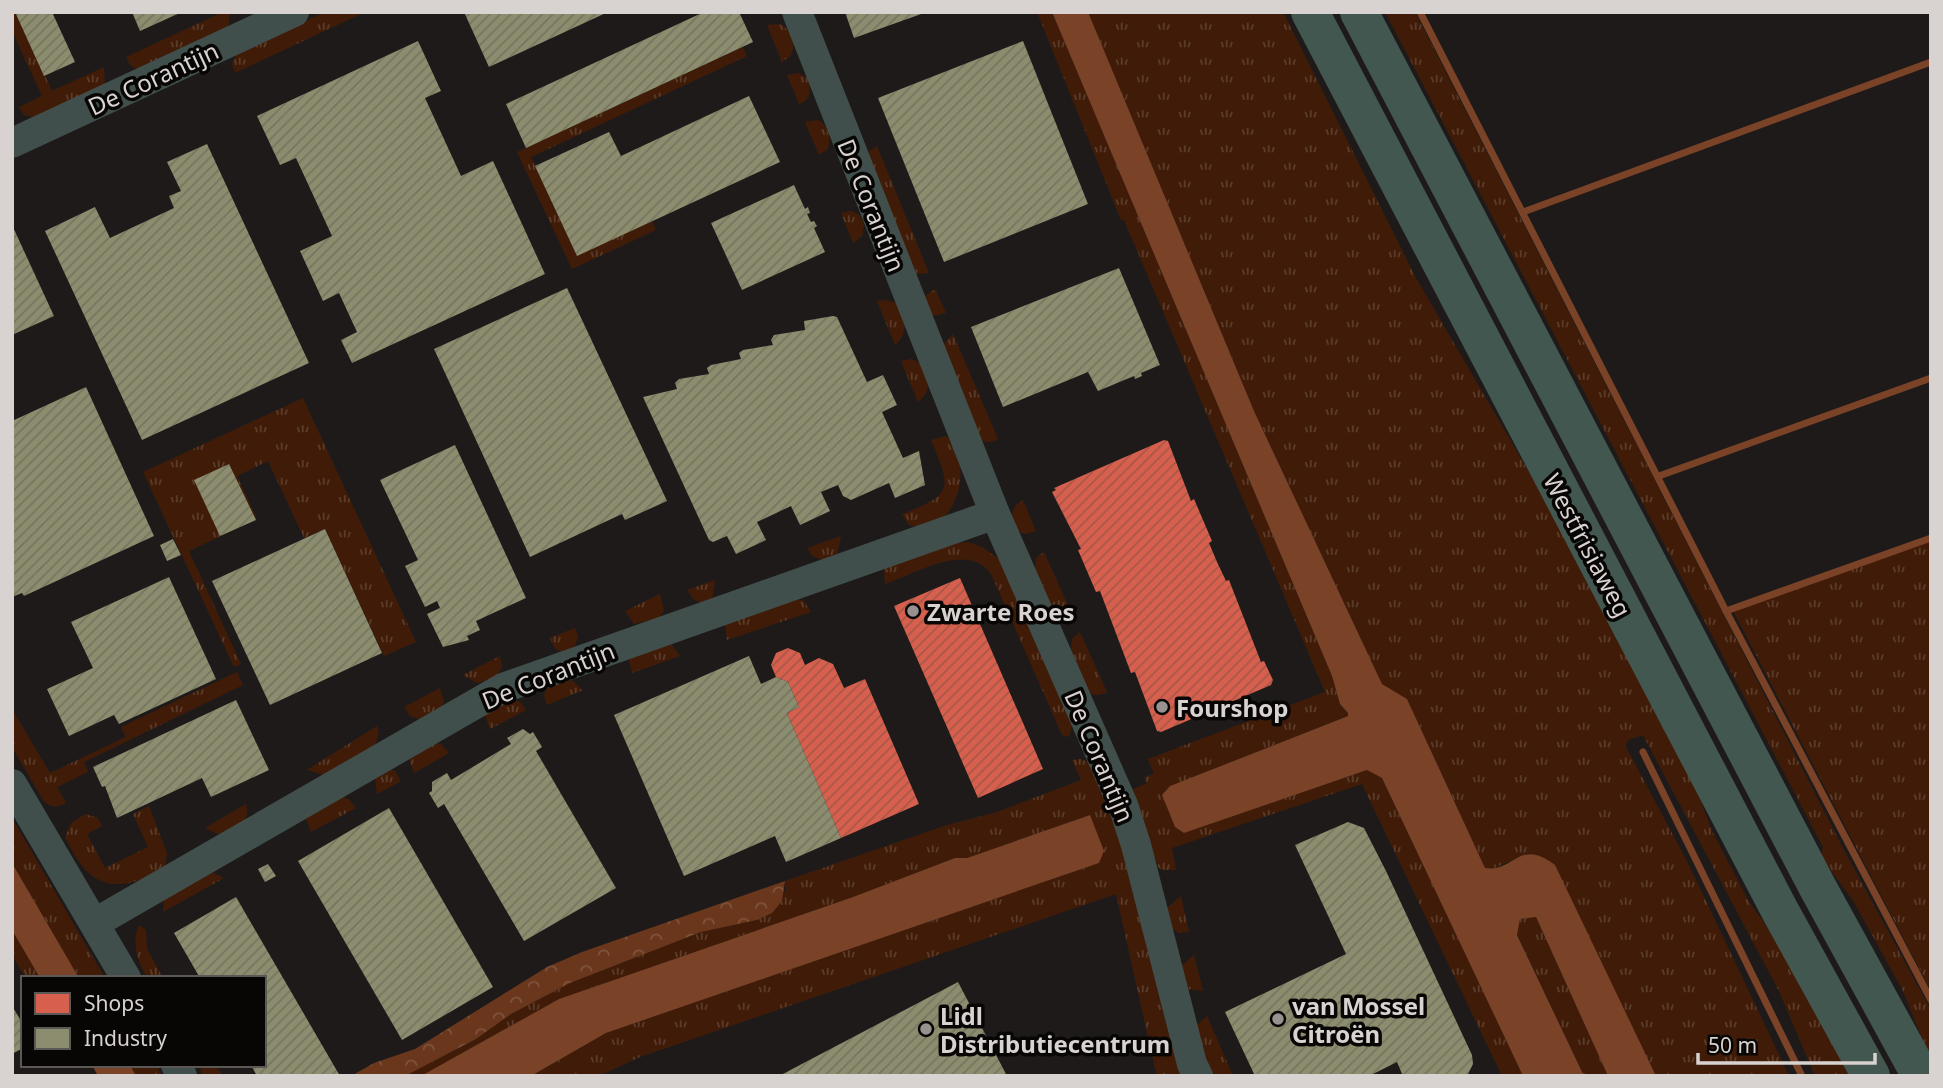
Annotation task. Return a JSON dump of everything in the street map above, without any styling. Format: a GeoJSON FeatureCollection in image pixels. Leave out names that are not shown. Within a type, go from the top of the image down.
{"type":"FeatureCollection","features":[{"type":"Feature","properties":{"kind":"highway","name":"Westfrisiaweg"},"geometry":{"type":"LineString","coordinates":[[1310,12],[1779,909],[1871,1076]]}},
{"type":"Feature","properties":{"kind":"highway","name":"Westfrisiaweg"},"geometry":{"type":"LineString","coordinates":[[1359,12],[1818,888],[1921,1076]]}},
{"type":"Feature","properties":{"kind":"street","name":"De Corantijn"},"geometry":{"type":"LineString","coordinates":[[12,143],[294,12]]}},
{"type":"Feature","properties":{"kind":"street","name":"De Corantijn"},"geometry":{"type":"LineString","coordinates":[[797,12],[995,514],[1123,805],[1136,845],[1192,1064],[1198,1076]]}},
{"type":"Feature","properties":{"kind":"street","name":"De Corantijn"},"geometry":{"type":"LineString","coordinates":[[95,923],[503,688],[995,514]]}},
{"type":"Feature","properties":{"kind":"street"},"geometry":{"type":"LineString","coordinates":[[12,784],[125,976]]}},
{"type":"Feature","properties":{"kind":"green space"},"geometry":{"type":"Polygon","coordinates":[[[12,12],[15,12],[52,91],[104,67],[105,85],[36,118],[24,115],[19,107],[42,96],[12,31],[12,12]]]}},
{"type":"Feature","properties":{"kind":"green space"},"geometry":{"type":"Polygon","coordinates":[[[223,12],[230,12],[228,28],[138,70],[130,65],[126,57],[223,12]]]}},
{"type":"Feature","properties":{"kind":"green space"},"geometry":{"type":"Polygon","coordinates":[[[325,12],[365,12],[235,73],[232,64],[237,53],[325,12]]]}},
{"type":"Feature","properties":{"kind":"green space"},"geometry":{"type":"Polygon","coordinates":[[[1037,12],[1052,12],[1332,676],[1340,704],[1348,713],[1348,716],[1170,786],[1162,795],[1175,827],[1184,833],[1367,770],[1382,778],[1523,1076],[1502,1076],[1362,784],[1172,848],[1176,870],[1162,870],[1158,867],[1131,790],[1147,783],[1144,777],[1154,774],[1148,759],[1325,692],[1124,220],[1121,220],[1037,12]]]}},
{"type":"Feature","properties":{"kind":"green space"},"geometry":{"type":"Polygon","coordinates":[[[1088,12],[1283,12],[1416,278],[1591,579],[1685,759],[1712,831],[1749,902],[1788,955],[1854,1076],[1815,1076],[1779,991],[1643,735],[1628,740],[1626,747],[1688,863],[1789,1076],[1656,1076],[1617,996],[1529,853],[1492,869],[1485,868],[1407,699],[1382,684],[1254,411],[1088,12]]]}},
{"type":"Feature","properties":{"kind":"green space"},"geometry":{"type":"Polygon","coordinates":[[[1385,12],[1415,12],[1846,854],[1931,1010],[1931,1061],[1903,991],[1854,902],[1821,857],[1823,847],[1385,12]]]}},
{"type":"Feature","properties":{"kind":"green space"},"geometry":{"type":"Polygon","coordinates":[[[780,24],[787,30],[793,42],[790,56],[782,62],[767,25],[780,24]]]}},
{"type":"Feature","properties":{"kind":"green space"},"geometry":{"type":"Polygon","coordinates":[[[743,47],[747,56],[531,157],[577,255],[652,221],[656,230],[572,269],[517,152],[743,47]]]}},
{"type":"Feature","properties":{"kind":"green space"},"geometry":{"type":"Polygon","coordinates":[[[799,73],[807,78],[810,90],[806,99],[799,104],[787,75],[799,73]]]}},
{"type":"Feature","properties":{"kind":"green space"},"geometry":{"type":"Polygon","coordinates":[[[818,120],[827,129],[829,138],[827,150],[819,155],[805,122],[818,120]]]}},
{"type":"Feature","properties":{"kind":"green space"},"geometry":{"type":"Polygon","coordinates":[[[877,146],[929,273],[915,274],[868,152],[877,146]]]}},
{"type":"Feature","properties":{"kind":"green space"},"geometry":{"type":"Polygon","coordinates":[[[851,211],[860,215],[864,225],[862,236],[853,243],[841,213],[851,211]]]}},
{"type":"Feature","properties":{"kind":"green space"},"geometry":{"type":"Polygon","coordinates":[[[935,289],[946,313],[932,316],[923,297],[935,289]]]}},
{"type":"Feature","properties":{"kind":"green space"},"geometry":{"type":"Polygon","coordinates":[[[877,301],[896,303],[904,325],[903,335],[895,345],[877,301]]]}},
{"type":"Feature","properties":{"kind":"green space"},"geometry":{"type":"Polygon","coordinates":[[[953,334],[998,439],[986,442],[978,438],[943,345],[953,334]]]}},
{"type":"Feature","properties":{"kind":"green space"},"geometry":{"type":"Polygon","coordinates":[[[911,359],[920,363],[928,384],[926,393],[918,402],[901,361],[911,359]]]}},
{"type":"Feature","properties":{"kind":"green space"},"geometry":{"type":"Polygon","coordinates":[[[303,398],[416,642],[384,656],[325,529],[304,538],[268,461],[237,476],[257,519],[189,551],[241,664],[234,667],[143,472],[303,398]]]}},
{"type":"Feature","properties":{"kind":"green space"},"geometry":{"type":"Polygon","coordinates":[[[946,436],[953,445],[960,467],[958,493],[945,516],[935,523],[909,525],[902,514],[931,501],[944,488],[945,480],[931,440],[946,436]]]}},
{"type":"Feature","properties":{"kind":"green space"},"geometry":{"type":"Polygon","coordinates":[[[1023,500],[1036,531],[1025,534],[1017,530],[1011,517],[1015,506],[1023,500]]]}},
{"type":"Feature","properties":{"kind":"green space"},"geometry":{"type":"Polygon","coordinates":[[[841,536],[837,554],[822,560],[812,556],[807,548],[841,536]]]}},
{"type":"Feature","properties":{"kind":"green space"},"geometry":{"type":"Polygon","coordinates":[[[1931,538],[1931,991],[1731,607],[1931,538]]]}},
{"type":"Feature","properties":{"kind":"green space"},"geometry":{"type":"Polygon","coordinates":[[[968,542],[982,547],[999,559],[1073,721],[1069,737],[1062,735],[992,576],[983,565],[970,560],[942,562],[885,584],[884,570],[888,565],[968,542]]]}},
{"type":"Feature","properties":{"kind":"green space"},"geometry":{"type":"Polygon","coordinates":[[[1044,552],[1071,612],[1061,614],[1052,611],[1035,572],[1036,558],[1044,552]]]}},
{"type":"Feature","properties":{"kind":"green space"},"geometry":{"type":"Polygon","coordinates":[[[715,580],[712,600],[703,603],[694,600],[687,590],[715,580]]]}},
{"type":"Feature","properties":{"kind":"green space"},"geometry":{"type":"Polygon","coordinates":[[[660,594],[664,610],[659,618],[634,624],[625,611],[660,594]]]}},
{"type":"Feature","properties":{"kind":"green space"},"geometry":{"type":"Polygon","coordinates":[[[795,598],[804,601],[811,612],[727,640],[725,625],[795,598]]]}},
{"type":"Feature","properties":{"kind":"green space"},"geometry":{"type":"Polygon","coordinates":[[[575,628],[578,637],[574,648],[563,652],[555,649],[550,638],[575,628]]]}},
{"type":"Feature","properties":{"kind":"green space"},"geometry":{"type":"Polygon","coordinates":[[[1080,632],[1107,692],[1095,695],[1088,692],[1071,653],[1072,639],[1080,632]]]}},
{"type":"Feature","properties":{"kind":"green space"},"geometry":{"type":"Polygon","coordinates":[[[671,644],[680,656],[632,673],[629,659],[635,652],[671,644]]]}},
{"type":"Feature","properties":{"kind":"green space"},"geometry":{"type":"Polygon","coordinates":[[[500,656],[502,666],[496,678],[477,683],[463,675],[500,656]]]}},
{"type":"Feature","properties":{"kind":"green space"},"geometry":{"type":"Polygon","coordinates":[[[237,672],[243,685],[84,762],[88,772],[57,787],[66,803],[60,806],[51,806],[43,800],[12,747],[12,709],[50,773],[126,737],[121,727],[237,672]]]}},
{"type":"Feature","properties":{"kind":"green space"},"geometry":{"type":"Polygon","coordinates":[[[569,678],[583,690],[547,705],[544,696],[547,686],[569,678]]]}},
{"type":"Feature","properties":{"kind":"green space"},"geometry":{"type":"Polygon","coordinates":[[[440,688],[444,702],[440,709],[419,719],[410,716],[404,707],[440,688]]]}},
{"type":"Feature","properties":{"kind":"green space"},"geometry":{"type":"Polygon","coordinates":[[[511,698],[520,702],[526,710],[490,729],[485,715],[511,698]]]}},
{"type":"Feature","properties":{"kind":"green space"},"geometry":{"type":"Polygon","coordinates":[[[377,726],[375,743],[361,756],[324,775],[307,770],[377,726]]]}},
{"type":"Feature","properties":{"kind":"green space"},"geometry":{"type":"Polygon","coordinates":[[[434,742],[442,745],[449,753],[414,773],[409,759],[413,752],[434,742]]]}},
{"type":"Feature","properties":{"kind":"green space"},"geometry":{"type":"Polygon","coordinates":[[[1081,759],[1092,764],[1116,815],[1183,1076],[1157,1076],[1116,894],[640,1057],[599,1076],[531,1076],[606,1033],[1099,863],[1089,815],[967,858],[955,858],[853,897],[559,999],[421,1076],[405,1076],[476,1039],[511,1014],[570,983],[701,932],[757,920],[785,892],[785,881],[947,825],[997,812],[1081,780],[1072,760],[1081,759]]]}},
{"type":"Feature","properties":{"kind":"green space"},"geometry":{"type":"Polygon","coordinates":[[[387,769],[395,771],[401,781],[377,794],[375,777],[387,769]]]}},
{"type":"Feature","properties":{"kind":"green space"},"geometry":{"type":"Polygon","coordinates":[[[341,796],[350,800],[356,808],[311,832],[306,818],[341,796]]]}},
{"type":"Feature","properties":{"kind":"green space"},"geometry":{"type":"Polygon","coordinates":[[[246,804],[247,816],[236,827],[220,835],[205,828],[246,804]]]}},
{"type":"Feature","properties":{"kind":"green space"},"geometry":{"type":"Polygon","coordinates":[[[149,806],[167,853],[164,870],[146,878],[117,884],[94,877],[84,868],[65,837],[71,823],[85,814],[98,818],[102,826],[87,834],[105,868],[148,847],[133,814],[149,806]]]}},
{"type":"Feature","properties":{"kind":"green space"},"geometry":{"type":"Polygon","coordinates":[[[12,818],[104,976],[78,976],[12,863],[12,818]]]}},
{"type":"Feature","properties":{"kind":"green space"},"geometry":{"type":"Polygon","coordinates":[[[210,871],[224,878],[163,912],[164,899],[210,871]]]}},
{"type":"Feature","properties":{"kind":"green space"},"geometry":{"type":"Polygon","coordinates":[[[785,881],[782,901],[772,913],[757,920],[701,932],[570,983],[511,1014],[476,1039],[405,1076],[351,1076],[374,1063],[415,1049],[547,967],[582,952],[785,881]]]}},
{"type":"Feature","properties":{"kind":"green space"},"geometry":{"type":"Polygon","coordinates":[[[1181,896],[1189,932],[1179,933],[1171,928],[1167,908],[1181,896]]]}},
{"type":"Feature","properties":{"kind":"green space"},"geometry":{"type":"Polygon","coordinates":[[[1536,917],[1608,1076],[1584,1076],[1517,934],[1520,919],[1536,917]]]}},
{"type":"Feature","properties":{"kind":"green space"},"geometry":{"type":"Polygon","coordinates":[[[139,925],[146,930],[147,949],[162,976],[146,976],[137,952],[139,925]]]}},
{"type":"Feature","properties":{"kind":"green space"},"geometry":{"type":"Polygon","coordinates":[[[12,930],[39,976],[25,976],[12,955],[12,930]]]}},
{"type":"Feature","properties":{"kind":"green space"},"geometry":{"type":"Polygon","coordinates":[[[1194,955],[1203,991],[1187,989],[1180,967],[1194,955]]]}},
{"type":"Feature","properties":{"kind":"green space"},"geometry":{"type":"Polygon","coordinates":[[[1207,1016],[1233,1076],[1210,1076],[1196,1026],[1207,1016]]]}},
{"type":"Feature","properties":{"kind":"green space"},"geometry":{"type":"Polygon","coordinates":[[[131,1067],[157,1067],[162,1076],[136,1076],[131,1067]]]}},
{"type":"Feature","properties":{"kind":"green space"},"geometry":{"type":"Polygon","coordinates":[[[199,1067],[217,1067],[223,1076],[204,1076],[199,1067]]]}},
{"type":"Feature","properties":{"kind":"shaded area"},"geometry":{"type":"Polygon","coordinates":[[[1052,12],[1088,12],[1254,411],[1382,684],[1407,699],[1485,868],[1503,866],[1517,858],[1533,854],[1555,865],[1656,1076],[1608,1076],[1536,917],[1520,919],[1517,935],[1584,1076],[1523,1076],[1382,778],[1367,770],[1184,833],[1175,827],[1162,795],[1170,786],[1348,716],[1348,713],[1340,704],[1332,676],[1052,12]]]}},
{"type":"Feature","properties":{"kind":"shaded area"},"geometry":{"type":"Polygon","coordinates":[[[1090,815],[1104,851],[1099,863],[606,1033],[531,1076],[421,1076],[559,999],[853,897],[955,858],[967,858],[1090,815]]]}},
{"type":"Feature","properties":{"kind":"shaded area"},"geometry":{"type":"Polygon","coordinates":[[[12,863],[78,976],[39,976],[12,930],[12,863]]]}},
{"type":"Feature","properties":{"kind":"shaded area"},"geometry":{"type":"Polygon","coordinates":[[[93,1067],[131,1067],[136,1076],[98,1076],[93,1067]]]}},
{"type":"Feature","properties":{"kind":"building: Shops"},"geometry":{"type":"Polygon","coordinates":[[[1164,440],[1168,441],[1191,501],[1194,499],[1212,541],[1209,543],[1226,581],[1229,580],[1261,662],[1264,661],[1273,680],[1271,685],[1161,732],[1157,731],[1135,672],[1131,673],[1100,591],[1096,592],[1078,550],[1081,549],[1052,492],[1056,490],[1054,488],[1164,440]]]}},
{"type":"Feature","properties":{"kind":"building: Shops"},"geometry":{"type":"Polygon","coordinates":[[[960,578],[1043,769],[978,798],[894,606],[960,578]]]}},
{"type":"Feature","properties":{"kind":"building: Shops"},"geometry":{"type":"Polygon","coordinates":[[[788,648],[800,653],[805,665],[819,658],[833,664],[844,688],[865,679],[919,804],[841,838],[787,713],[799,707],[788,682],[776,677],[771,665],[776,653],[788,648]]]}},
{"type":"Feature","properties":{"kind":"building: Industry"},"geometry":{"type":"Polygon","coordinates":[[[15,12],[52,12],[75,62],[44,76],[15,12]]]}},
{"type":"Feature","properties":{"kind":"building: Industry"},"geometry":{"type":"Polygon","coordinates":[[[132,12],[182,12],[140,31],[132,12]]]}},
{"type":"Feature","properties":{"kind":"building: Industry"},"geometry":{"type":"Polygon","coordinates":[[[464,12],[608,12],[489,67],[464,12]]]}},
{"type":"Feature","properties":{"kind":"building: Industry"},"geometry":{"type":"Polygon","coordinates":[[[704,12],[739,12],[753,42],[526,148],[506,104],[704,12]]]}},
{"type":"Feature","properties":{"kind":"building: Industry"},"geometry":{"type":"Polygon","coordinates":[[[845,12],[924,12],[924,13],[854,38],[845,12]]]}},
{"type":"Feature","properties":{"kind":"building: Industry"},"geometry":{"type":"Polygon","coordinates":[[[418,41],[441,91],[425,98],[461,176],[493,161],[545,274],[352,363],[341,340],[357,332],[339,293],[323,301],[300,251],[332,236],[296,158],[280,165],[257,116],[418,41]]]}},
{"type":"Feature","properties":{"kind":"building: Industry"},"geometry":{"type":"Polygon","coordinates":[[[1023,41],[1088,204],[944,262],[878,98],[1023,41]]]}},
{"type":"Feature","properties":{"kind":"building: Industry"},"geometry":{"type":"Polygon","coordinates":[[[749,96],[780,162],[577,256],[535,166],[609,132],[621,156],[749,96]]]}},
{"type":"Feature","properties":{"kind":"building: Industry"},"geometry":{"type":"Polygon","coordinates":[[[207,144],[309,363],[142,440],[45,231],[95,207],[110,238],[174,208],[169,196],[181,191],[167,162],[207,144]]]}},
{"type":"Feature","properties":{"kind":"building: Industry"},"geometry":{"type":"Polygon","coordinates":[[[794,185],[805,209],[808,207],[810,213],[807,214],[811,222],[814,221],[817,226],[814,228],[825,252],[742,290],[711,223],[794,185]]]}},
{"type":"Feature","properties":{"kind":"building: Industry"},"geometry":{"type":"Polygon","coordinates":[[[12,225],[54,316],[12,335],[12,225]]]}},
{"type":"Feature","properties":{"kind":"building: Industry"},"geometry":{"type":"Polygon","coordinates":[[[1119,268],[1160,365],[1141,373],[1142,376],[1135,379],[1134,376],[1098,391],[1088,372],[1003,407],[971,327],[1119,268]]]}},
{"type":"Feature","properties":{"kind":"building: Industry"},"geometry":{"type":"Polygon","coordinates":[[[567,288],[667,501],[625,520],[622,514],[530,557],[434,349],[567,288]]]}},
{"type":"Feature","properties":{"kind":"building: Industry"},"geometry":{"type":"Polygon","coordinates":[[[837,317],[867,382],[883,375],[897,405],[882,412],[903,458],[919,451],[925,485],[895,498],[889,483],[851,500],[843,496],[838,485],[821,492],[830,511],[800,525],[791,506],[757,522],[766,540],[736,554],[727,536],[713,542],[709,540],[643,397],[677,389],[675,383],[679,379],[709,374],[707,368],[711,365],[741,359],[739,353],[743,350],[773,345],[771,340],[774,335],[805,330],[804,321],[837,317]]]}},
{"type":"Feature","properties":{"kind":"building: Industry"},"geometry":{"type":"Polygon","coordinates":[[[86,387],[154,536],[24,596],[22,593],[12,597],[12,421],[86,387]]]}},
{"type":"Feature","properties":{"kind":"building: Industry"},"geometry":{"type":"Polygon","coordinates":[[[455,445],[526,598],[476,621],[480,630],[467,636],[469,640],[443,647],[427,614],[440,608],[437,601],[425,607],[405,566],[418,560],[380,480],[455,445]]]}},
{"type":"Feature","properties":{"kind":"building: Industry"},"geometry":{"type":"Polygon","coordinates":[[[229,464],[256,520],[220,536],[194,480],[229,464]]]}},
{"type":"Feature","properties":{"kind":"building: Industry"},"geometry":{"type":"Polygon","coordinates":[[[325,529],[382,653],[270,705],[212,581],[325,529]]]}},
{"type":"Feature","properties":{"kind":"building: Industry"},"geometry":{"type":"Polygon","coordinates":[[[173,539],[181,555],[167,561],[160,545],[173,539]]]}},
{"type":"Feature","properties":{"kind":"building: Industry"},"geometry":{"type":"Polygon","coordinates":[[[169,577],[216,679],[119,724],[114,715],[69,736],[47,689],[93,668],[71,622],[169,577]]]}},
{"type":"Feature","properties":{"kind":"building: Industry"},"geometry":{"type":"Polygon","coordinates":[[[749,656],[761,684],[776,677],[788,682],[799,707],[787,713],[841,838],[786,862],[775,836],[684,876],[614,715],[749,656]]]}},
{"type":"Feature","properties":{"kind":"building: Industry"},"geometry":{"type":"Polygon","coordinates":[[[236,700],[269,770],[211,797],[202,778],[117,818],[105,786],[102,787],[93,767],[236,700]]]}},
{"type":"Feature","properties":{"kind":"building: Industry"},"geometry":{"type":"Polygon","coordinates":[[[523,729],[530,734],[533,732],[542,747],[536,751],[616,888],[524,941],[444,804],[438,808],[429,793],[432,791],[432,782],[447,773],[451,780],[511,744],[507,738],[523,729]]]}},
{"type":"Feature","properties":{"kind":"building: Industry"},"geometry":{"type":"Polygon","coordinates":[[[389,808],[493,987],[402,1040],[298,861],[389,808]]]}},
{"type":"Feature","properties":{"kind":"building: Industry"},"geometry":{"type":"Polygon","coordinates":[[[1348,822],[1364,828],[1386,871],[1472,1055],[1473,1064],[1467,1076],[1403,1076],[1397,1062],[1369,1076],[1255,1076],[1225,1012],[1346,954],[1295,845],[1348,822]]]}},
{"type":"Feature","properties":{"kind":"building: Industry"},"geometry":{"type":"Polygon","coordinates":[[[268,864],[276,876],[265,882],[258,869],[268,864]]]}},
{"type":"Feature","properties":{"kind":"building: Industry"},"geometry":{"type":"Polygon","coordinates":[[[236,897],[340,1076],[257,1076],[252,1067],[266,1067],[266,976],[199,976],[174,933],[236,897]]]}},
{"type":"Feature","properties":{"kind":"building: Industry","name":"Lidl Distributiecentrum"},"geometry":{"type":"Polygon","coordinates":[[[958,982],[1007,1076],[779,1076],[958,982]]]}},
{"type":"Feature","properties":{"kind":"building: Industry"},"geometry":{"type":"Polygon","coordinates":[[[12,1006],[21,1021],[21,1049],[12,1054],[12,1006]]]}},
{"type":"Feature","properties":{"kind":"waterway"},"geometry":{"type":"LineString","coordinates":[[1420,12],[1726,611],[1931,1000]]}},
{"type":"Feature","properties":{"kind":"waterway"},"geometry":{"type":"LineString","coordinates":[[1523,212],[1931,62]]}},
{"type":"Feature","properties":{"kind":"waterway"},"geometry":{"type":"LineString","coordinates":[[1659,476],[1931,378]]}},
{"type":"Feature","properties":{"kind":"waterway"},"geometry":{"type":"LineString","coordinates":[[1726,611],[1931,538]]}},
{"type":"Feature","properties":{"kind":"waterway"},"geometry":{"type":"LineString","coordinates":[[1643,752],[1802,1076]]}},
{"type":"Feature","properties":{"kind":"place","name":"Zwarte Roes"},"geometry":{"type":"Point","coordinates":[913,611]}},
{"type":"Feature","properties":{"kind":"place","name":"Fourshop"},"geometry":{"type":"Point","coordinates":[1162,707]}},
{"type":"Feature","properties":{"kind":"place","name":"van Mossel Citroën"},"geometry":{"type":"Point","coordinates":[1278,1019]}},
{"type":"Feature","properties":{"kind":"place","name":"Lidl Distributiecentrum"},"geometry":{"type":"Point","coordinates":[926,1029]}}]}
